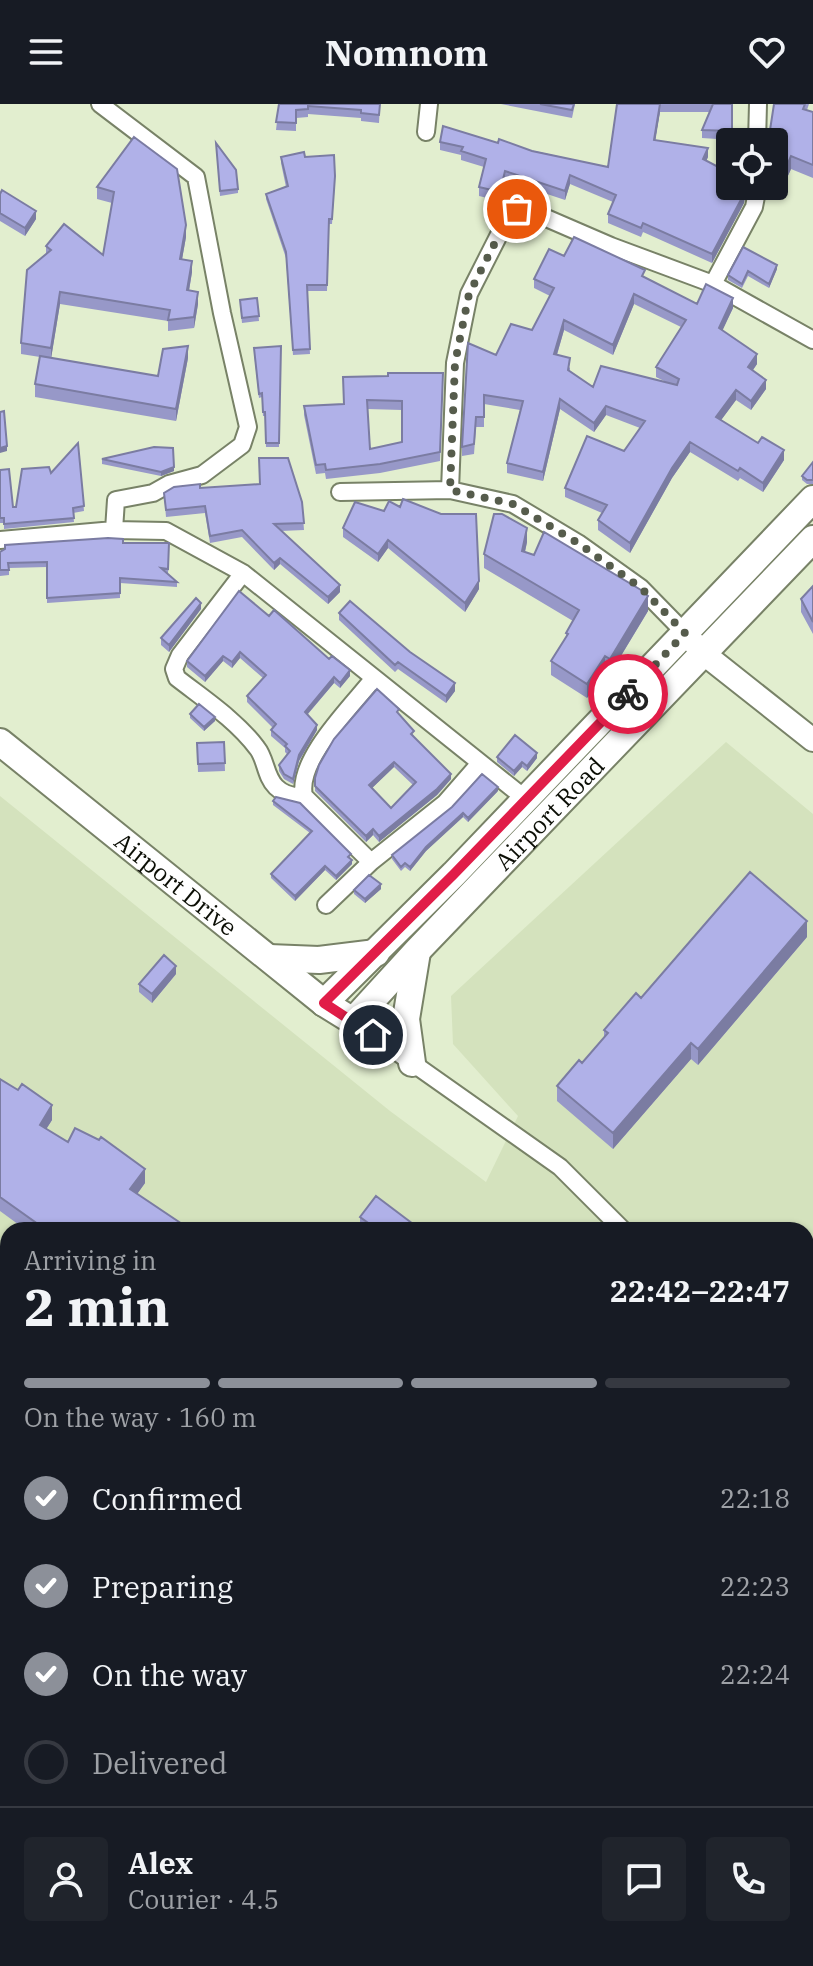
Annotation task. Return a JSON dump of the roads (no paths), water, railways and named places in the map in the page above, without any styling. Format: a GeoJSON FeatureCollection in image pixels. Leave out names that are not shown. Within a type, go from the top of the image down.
{"type":"FeatureCollection","features":[{"type":"Feature","properties":{"kind":"main road","name":"Airport Road"},"geometry":{"type":"LineString","coordinates":[[324,1003],[527,800],[813,499]]}},
{"type":"Feature","properties":{"kind":"main road","name":"Airport Road"},"geometry":{"type":"LineString","coordinates":[[353,1021],[813,539]]}},
{"type":"Feature","properties":{"kind":"main road","name":"Airport Drive"},"geometry":{"type":"LineString","coordinates":[[0,742],[324,1003],[353,1021]]}},
{"type":"Feature","properties":{"kind":"main road"},"geometry":{"type":"LineString","coordinates":[[412,1063],[406,1019],[417,951]]}},
{"type":"Feature","properties":{"kind":"main road"},"geometry":{"type":"LineString","coordinates":[[269,958],[319,960],[376,953]]}},
{"type":"Feature","properties":{"kind":"street"},"geometry":{"type":"LineString","coordinates":[[100,104],[196,177],[248,427],[242,445],[202,475],[169,484],[153,493],[116,500],[114,530]]}},
{"type":"Feature","properties":{"kind":"street"},"geometry":{"type":"LineString","coordinates":[[426,132],[429,104]]}},
{"type":"Feature","properties":{"kind":"street"},"geometry":{"type":"LineString","coordinates":[[757,128],[758,104]]}},
{"type":"Feature","properties":{"kind":"street"},"geometry":{"type":"LineString","coordinates":[[713,284],[755,200]]}},
{"type":"Feature","properties":{"kind":"street"},"geometry":{"type":"LineString","coordinates":[[450,490],[455,363],[469,294],[512,211],[523,208],[599,241],[713,284],[813,340]]}},
{"type":"Feature","properties":{"kind":"street"},"geometry":{"type":"LineString","coordinates":[[340,492],[450,490],[513,504],[578,543],[641,588],[703,653],[813,740]]}},
{"type":"Feature","properties":{"kind":"street"},"geometry":{"type":"LineString","coordinates":[[0,540],[114,530],[166,531],[243,573],[527,800]]}},
{"type":"Feature","properties":{"kind":"street"},"geometry":{"type":"LineString","coordinates":[[243,573],[180,655],[174,669],[177,678],[238,727],[260,751],[264,768],[277,788],[294,797],[304,796]]}},
{"type":"Feature","properties":{"kind":"street"},"geometry":{"type":"LineString","coordinates":[[371,862],[304,796],[302,785],[305,771],[324,742],[374,678]]}},
{"type":"Feature","properties":{"kind":"street"},"geometry":{"type":"LineString","coordinates":[[326,905],[371,862],[445,803],[480,763]]}},
{"type":"Feature","properties":{"kind":"street"},"geometry":{"type":"LineString","coordinates":[[353,1021],[560,1167],[615,1222]]}}]}
